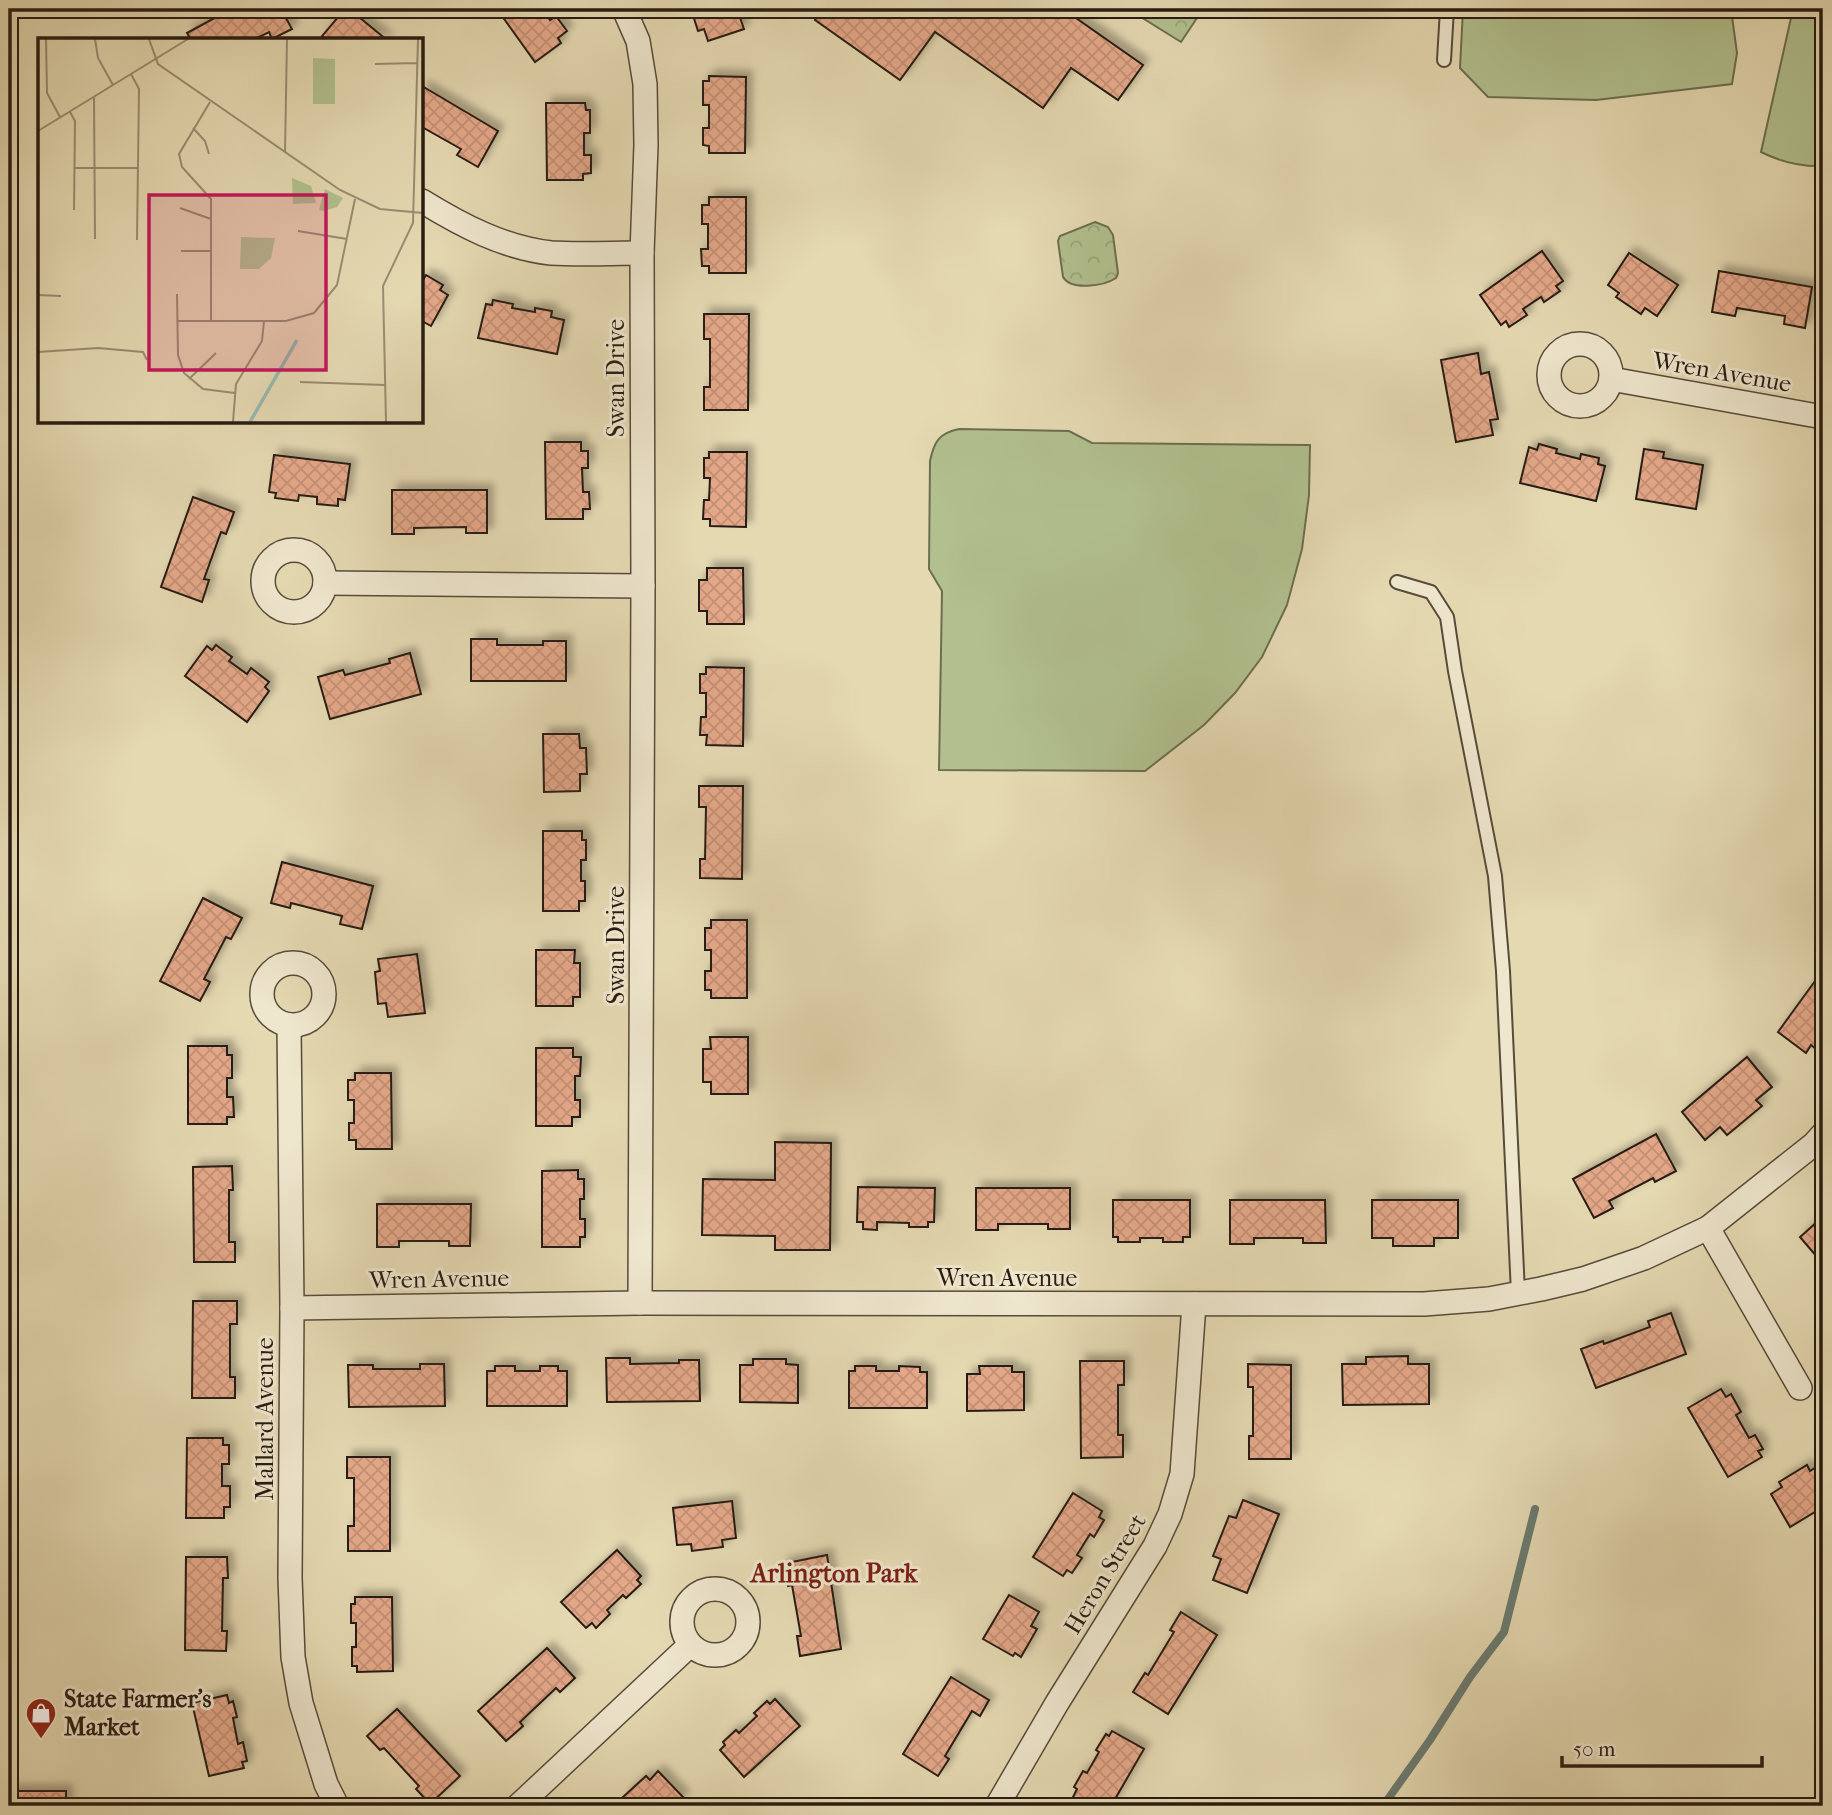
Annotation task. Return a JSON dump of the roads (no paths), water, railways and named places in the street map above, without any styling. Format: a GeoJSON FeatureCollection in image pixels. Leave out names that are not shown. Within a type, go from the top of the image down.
{"type":"FeatureCollection","features":[{"type":"Feature","properties":{"kind":"street","name":"Swan Drive"},"geometry":{"type":"LineString","coordinates":[[624,9],[638,41],[645,84],[646,145],[642,253],[640,1303]]}},
{"type":"Feature","properties":{"kind":"street"},"geometry":{"type":"LineString","coordinates":[[424,202],[471,230],[522,247],[550,253],[642,253]]}},
{"type":"Feature","properties":{"kind":"street","name":"Wren Avenue"},"geometry":{"type":"LineString","coordinates":[[1611,379],[1823,417]]}},
{"type":"Feature","properties":{"kind":"street"},"geometry":{"type":"LineString","coordinates":[[325,583],[643,586]]}},
{"type":"Feature","properties":{"kind":"street","name":"Mallard Avenue"},"geometry":{"type":"LineString","coordinates":[[289,1025],[292,1308],[290,1578],[293,1657],[300,1703],[326,1784],[337,1806]]}},
{"type":"Feature","properties":{"kind":"street","name":"Wren Avenue"},"geometry":{"type":"LineString","coordinates":[[292,1308],[640,1303],[1424,1304],[1489,1299],[1583,1279],[1644,1258],[1708,1228],[1823,1134]]}},
{"type":"Feature","properties":{"kind":"street"},"geometry":{"type":"LineString","coordinates":[[1708,1228],[1800,1388]]}},
{"type":"Feature","properties":{"kind":"street","name":"Heron Street"},"geometry":{"type":"LineString","coordinates":[[997,1806],[1057,1703],[1155,1546],[1170,1514],[1182,1474],[1194,1304]]}},
{"type":"Feature","properties":{"kind":"street"},"geometry":{"type":"LineString","coordinates":[[518,1806],[690,1645]]}},
{"type":"Feature","properties":{"kind":"lane"},"geometry":{"type":"LineString","coordinates":[[1444,60],[1447,9]]}},
{"type":"Feature","properties":{"kind":"lane"},"geometry":{"type":"LineString","coordinates":[[1397,582],[1431,592],[1447,617],[1494,876],[1503,971],[1518,1293]]}},
{"type":"Feature","properties":{"kind":"waterway"},"geometry":{"type":"LineString","coordinates":[[1383,1806],[1470,1677],[1504,1632],[1535,1509]]}},
{"type":"Feature","properties":{"kind":"place","name":"State Farmer's Market"},"geometry":{"type":"Point","coordinates":[41,1740]}},
{"type":"Feature","properties":{"kind":"district","name":"Arlington Park"},"geometry":{"type":"Point","coordinates":[834,1573]}}]}
